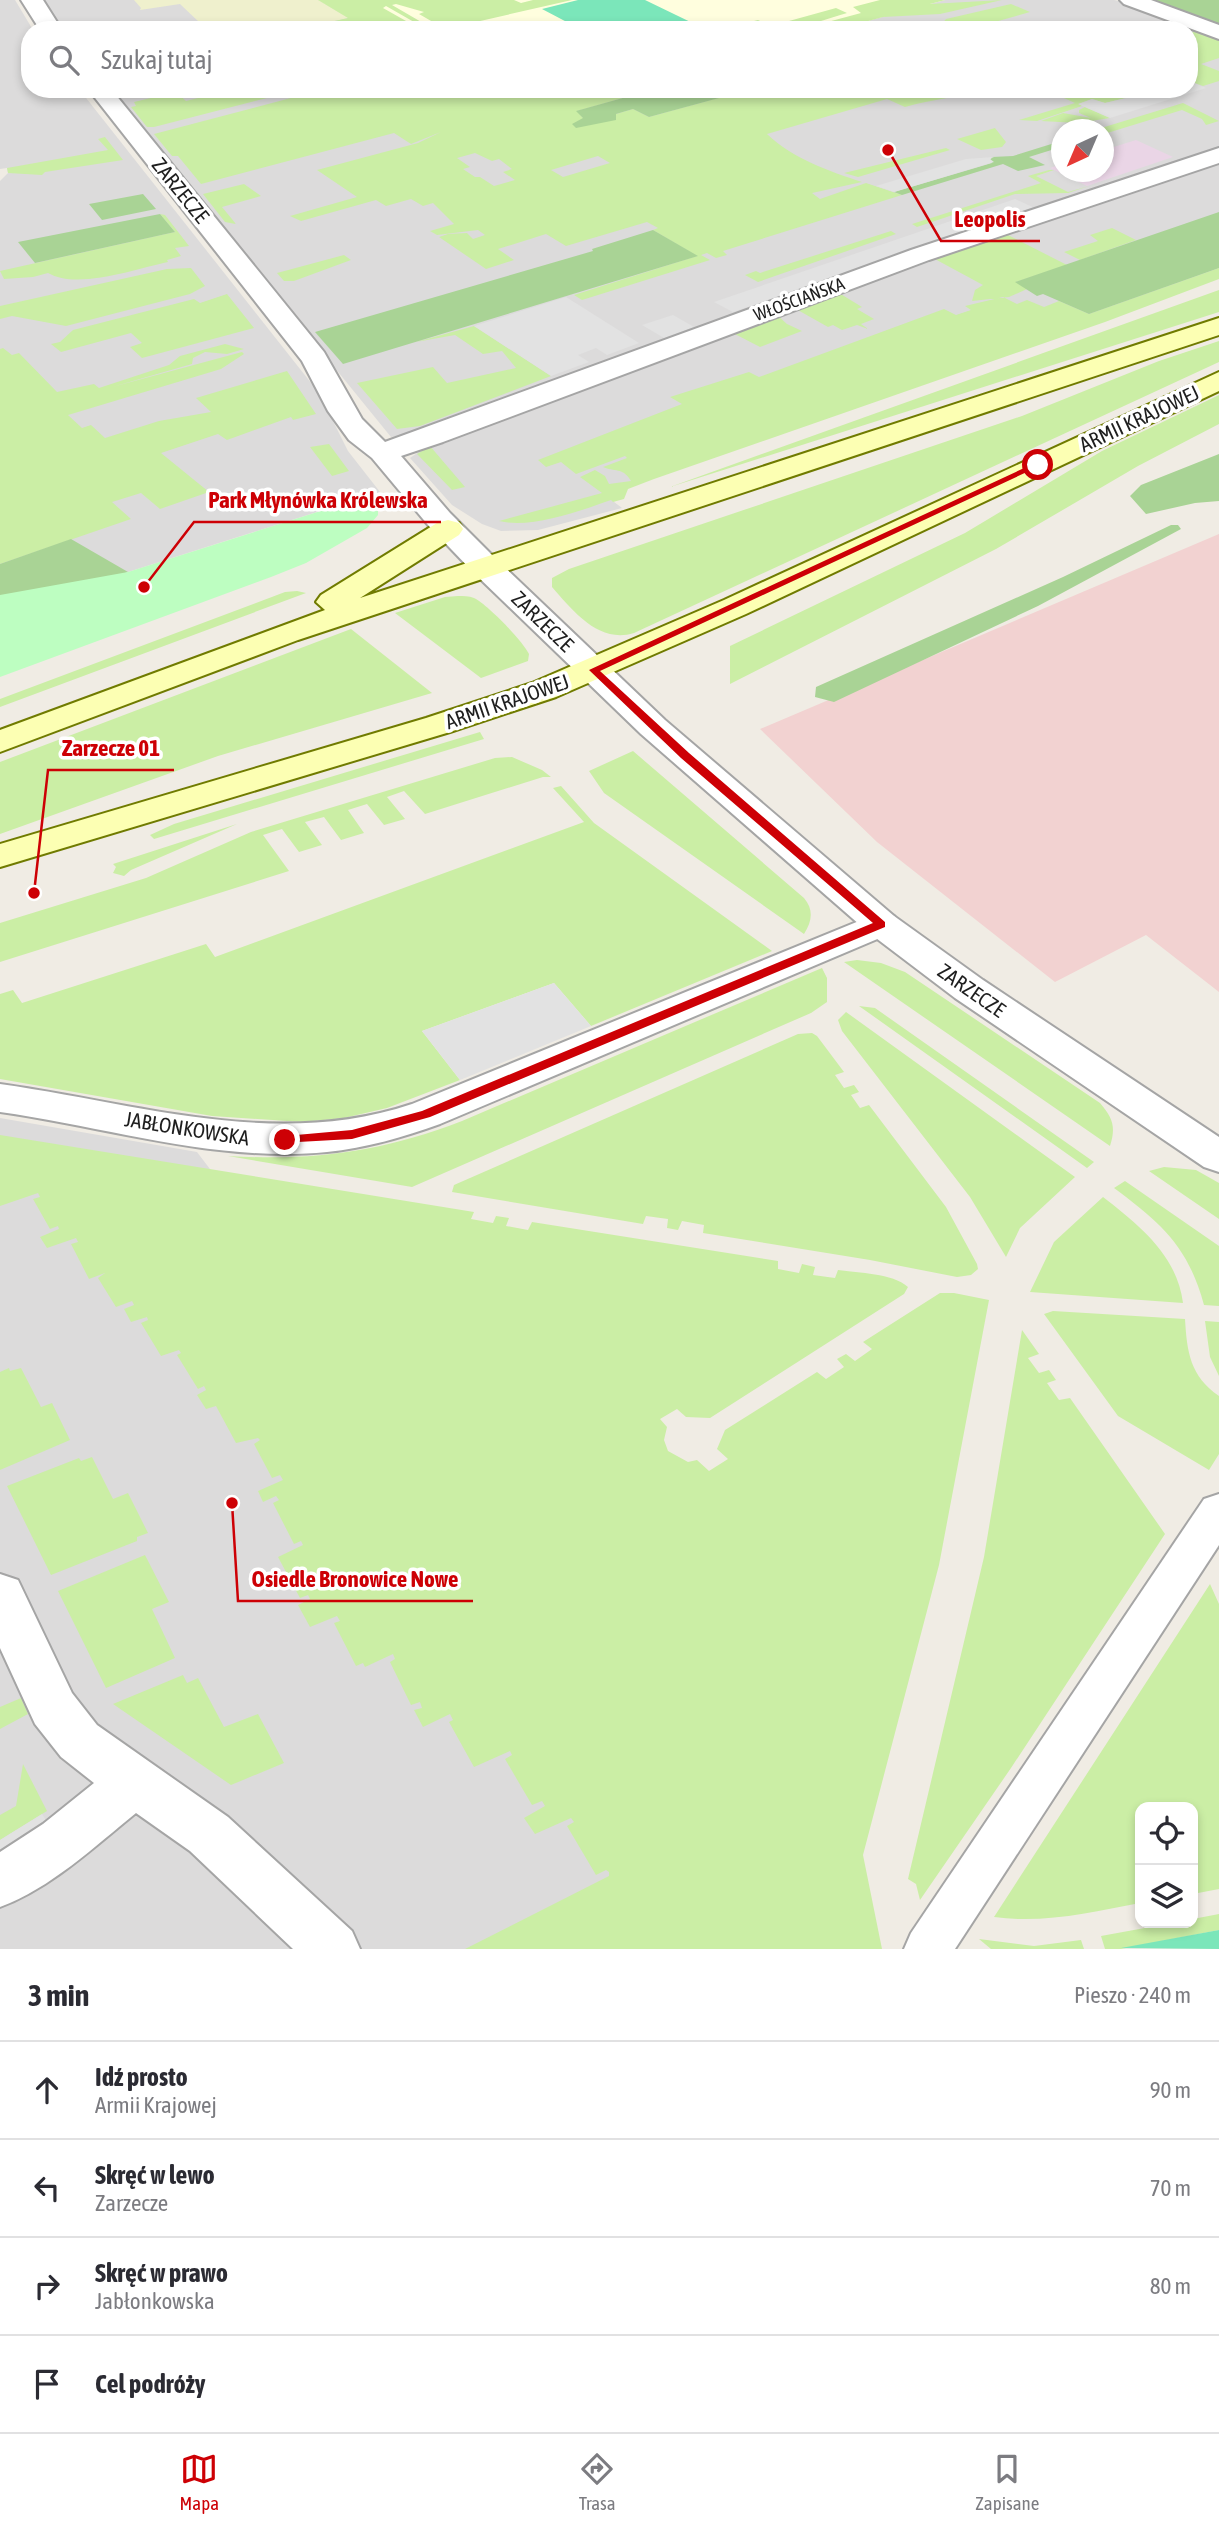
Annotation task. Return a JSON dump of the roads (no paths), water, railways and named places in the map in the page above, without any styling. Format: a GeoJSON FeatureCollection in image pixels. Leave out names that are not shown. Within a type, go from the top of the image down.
{"type":"FeatureCollection","features":[{"type":"Feature","properties":{"kind":"main road"},"geometry":{"type":"LineString","coordinates":[[0,742],[287,633],[1219,326]]}},
{"type":"Feature","properties":{"kind":"main road","name":"ARMII KRAJOWEJ"},"geometry":{"type":"LineString","coordinates":[[0,856],[490,709],[594,670],[1219,380]]}},
{"type":"Feature","properties":{"kind":"main road"},"geometry":{"type":"LineString","coordinates":[[287,633],[342,594],[398,562],[448,528]]}},
{"type":"Feature","properties":{"kind":"street"},"geometry":{"type":"LineString","coordinates":[[32,0],[45,21]]}},
{"type":"Feature","properties":{"kind":"street"},"geometry":{"type":"LineString","coordinates":[[1131,0],[1189,21]]}},
{"type":"Feature","properties":{"kind":"street"},"geometry":{"type":"LineString","coordinates":[[1198,24],[1219,32]]}},
{"type":"Feature","properties":{"kind":"street","name":"ZARZECZE"},"geometry":{"type":"LineString","coordinates":[[106,98],[314,358],[332,386],[353,430],[369,446],[382,452],[448,528],[594,670],[685,755],[881,924],[969,989],[1219,1157]]}},
{"type":"Feature","properties":{"kind":"street","name":"WŁOŚCIAŃSKA"},"geometry":{"type":"LineString","coordinates":[[382,452],[433,436],[908,259],[1219,155]]}},
{"type":"Feature","properties":{"kind":"street","name":"JABŁONKOWSKA"},"geometry":{"type":"LineString","coordinates":[[0,1098],[224,1136],[285,1140],[352,1135],[426,1114],[881,924]]}},
{"type":"Feature","properties":{"kind":"street"},"geometry":{"type":"LineString","coordinates":[[928,1949],[1219,1511]]}},
{"type":"Feature","properties":{"kind":"street"},"geometry":{"type":"LineString","coordinates":[[0,1594],[53,1708],[79,1741],[209,1833],[332,1949]]}},
{"type":"Feature","properties":{"kind":"street"},"geometry":{"type":"LineString","coordinates":[[0,1882],[62,1841],[134,1782]]}},
{"type":"Feature","properties":{"kind":"place","name":"Leopolis"},"geometry":{"type":"Point","coordinates":[888,150]}},
{"type":"Feature","properties":{"kind":"place","name":"Park Młynówka Królewska"},"geometry":{"type":"Point","coordinates":[144,587]}},
{"type":"Feature","properties":{"kind":"place","name":"Zarzecze 01"},"geometry":{"type":"Point","coordinates":[34,893]}},
{"type":"Feature","properties":{"kind":"place","name":"Osiedle Bronowice Nowe"},"geometry":{"type":"Point","coordinates":[232,1503]}}]}
